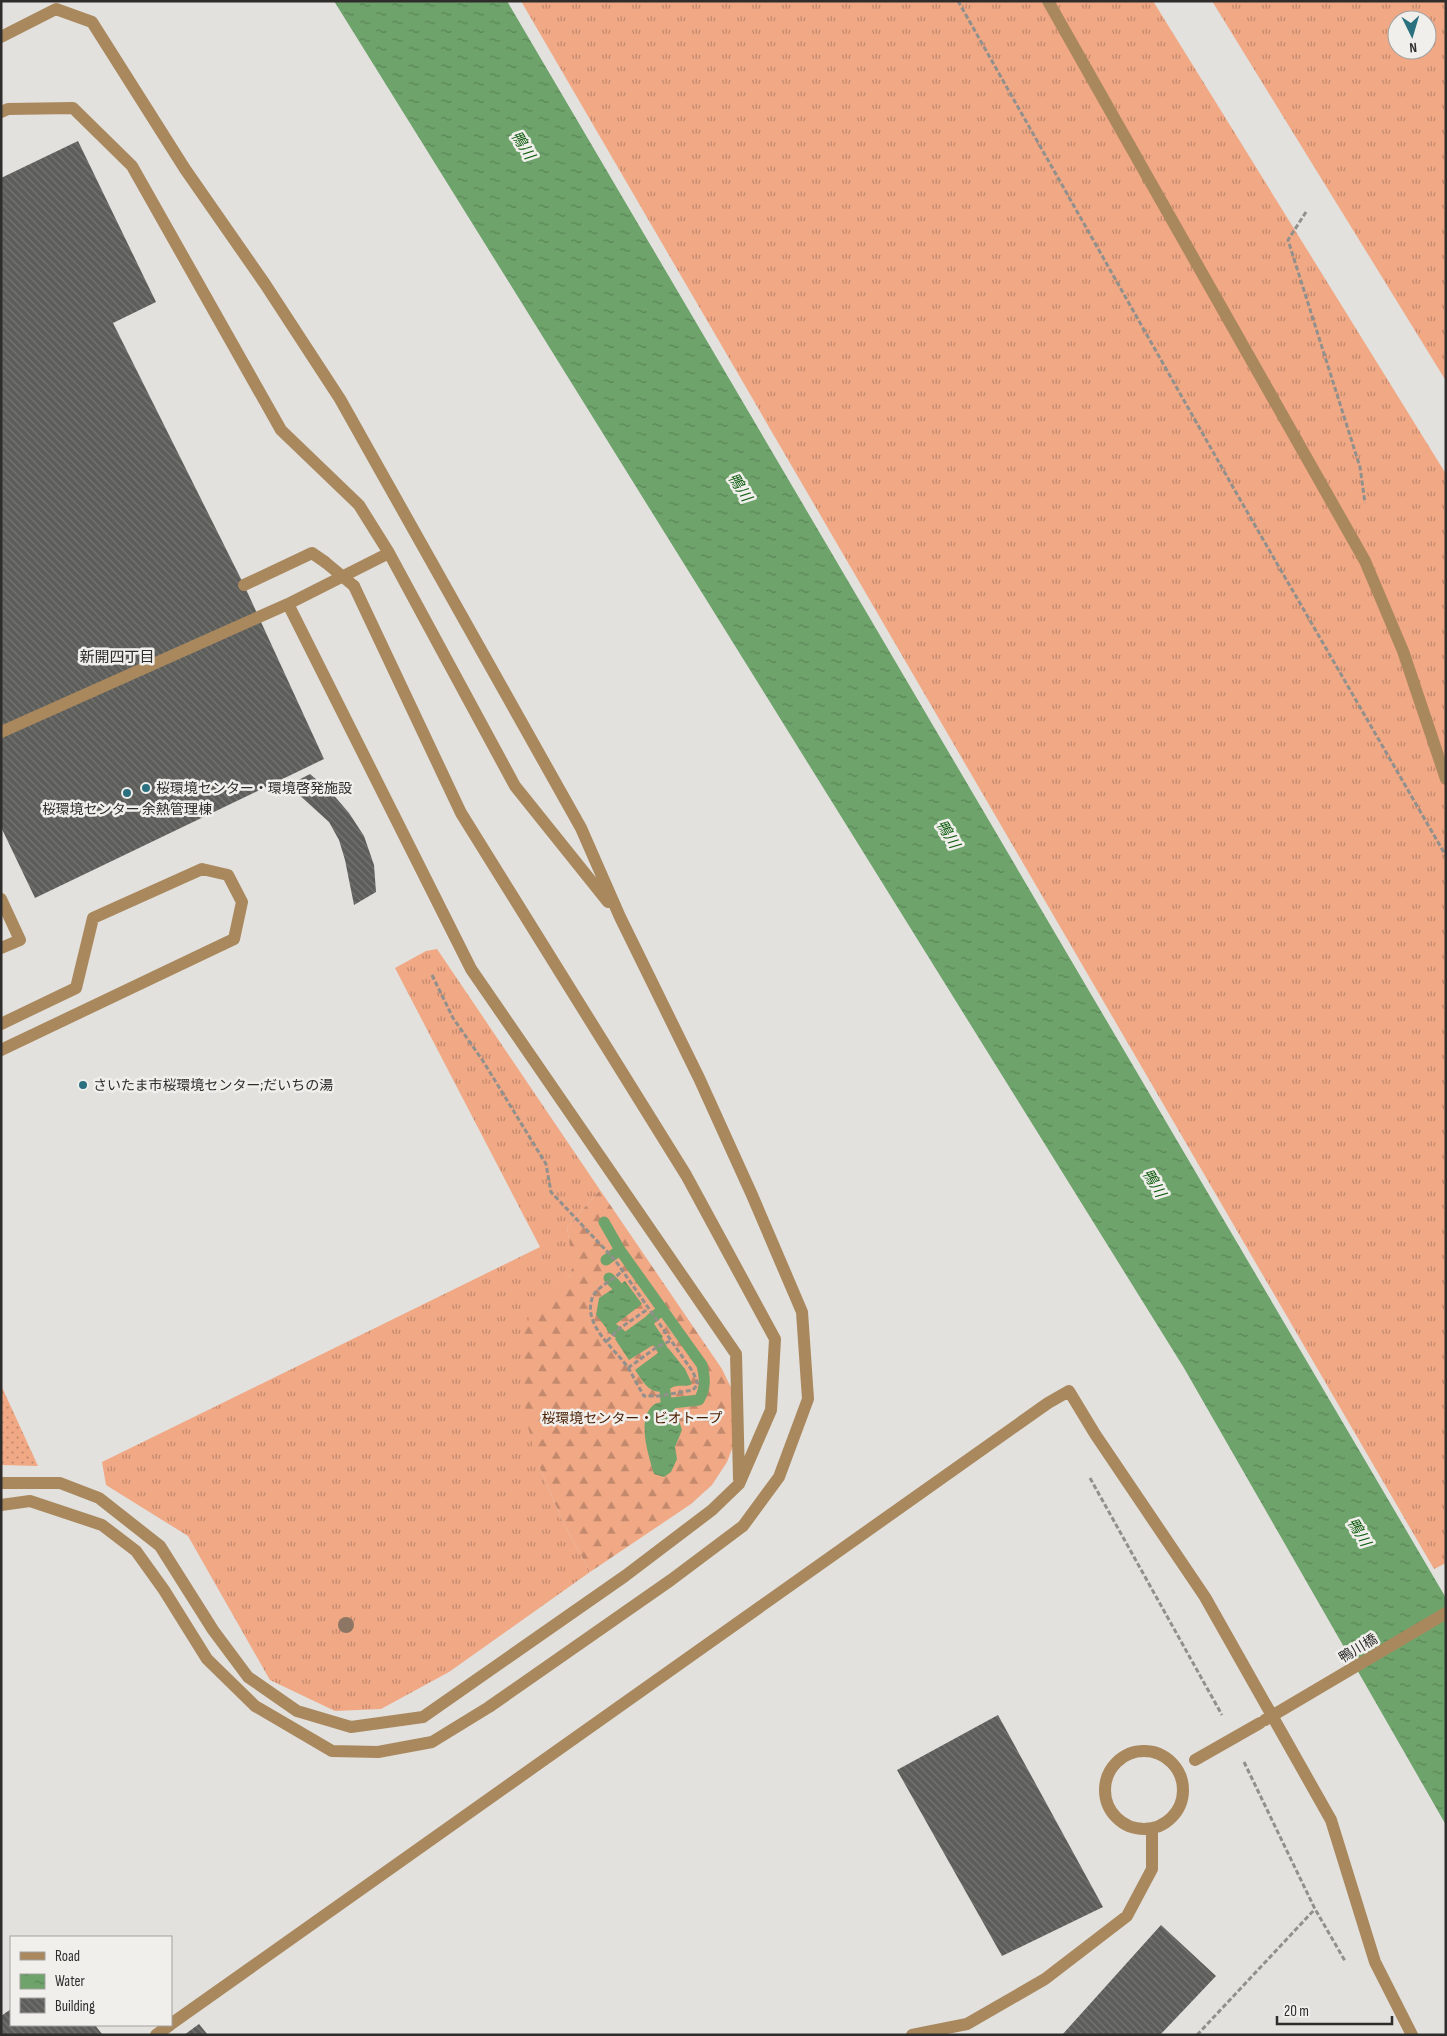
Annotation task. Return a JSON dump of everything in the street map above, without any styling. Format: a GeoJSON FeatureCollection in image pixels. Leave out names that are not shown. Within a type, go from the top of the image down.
{"type":"FeatureCollection","features":[{"type":"Feature","properties":{"kind":"street"},"geometry":{"type":"LineString","coordinates":[[1048,1],[1365,561],[1403,651],[1446,779]]}},
{"type":"Feature","properties":{"kind":"street"},"geometry":{"type":"LineString","coordinates":[[1,37],[56,9],[92,22],[185,170],[265,284],[340,399],[581,828],[620,916],[752,1195],[802,1312],[808,1399],[779,1478],[744,1526],[672,1580],[488,1707],[432,1742],[378,1752],[332,1751],[255,1706],[207,1659],[164,1590],[136,1551],[102,1525],[30,1501],[1,1505]]}},
{"type":"Feature","properties":{"kind":"street"},"geometry":{"type":"LineString","coordinates":[[1,112],[8,109],[73,108],[132,166],[281,430],[359,505],[388,553],[515,786],[620,916]]}},
{"type":"Feature","properties":{"kind":"street"},"geometry":{"type":"LineString","coordinates":[[1,1483],[60,1483],[99,1498],[160,1546],[212,1630],[248,1677],[297,1711],[351,1727],[422,1717],[633,1570],[712,1510],[739,1484],[771,1410],[775,1339],[686,1175],[461,813],[354,586],[312,552],[244,585]]}},
{"type":"Feature","properties":{"kind":"street"},"geometry":{"type":"LineString","coordinates":[[1,732],[288,604],[388,553]]}},
{"type":"Feature","properties":{"kind":"street"},"geometry":{"type":"LineString","coordinates":[[288,604],[471,969],[736,1354],[739,1484]]}},
{"type":"Feature","properties":{"kind":"street"},"geometry":{"type":"LineString","coordinates":[[1,1024],[76,988],[93,918],[202,869],[228,875],[242,902],[234,939],[1,1050]]}},
{"type":"Feature","properties":{"kind":"street"},"geometry":{"type":"LineString","coordinates":[[1,899],[20,940],[1,948]]}},
{"type":"Feature","properties":{"kind":"street"},"geometry":{"type":"LineString","coordinates":[[172,2023],[1048,1403],[1069,1391],[1095,1434],[1205,1597],[1331,1820],[1375,1962],[1412,2035]]}},
{"type":"Feature","properties":{"kind":"street","name":"鴨川橋"},"geometry":{"type":"LineString","coordinates":[[1177,1770],[1446,1613]]}},
{"type":"Feature","properties":{"kind":"street"},"geometry":{"type":"LineString","coordinates":[[1142,1751],[1156,1753],[1168,1759],[1177,1770],[1183,1788],[1180,1806],[1173,1817],[1164,1824],[1152,1829],[1139,1829],[1127,1826],[1113,1814],[1105,1797],[1105,1785],[1109,1772],[1118,1761],[1129,1754],[1142,1751]]}},
{"type":"Feature","properties":{"kind":"street"},"geometry":{"type":"LineString","coordinates":[[912,2035],[966,2024],[1044,1979],[1127,1916],[1152,1869],[1152,1829]]}},
{"type":"Feature","properties":{"kind":"street"},"geometry":{"type":"LineString","coordinates":[[156,2035],[167,2026]]}},
{"type":"Feature","properties":{"kind":"path"},"geometry":{"type":"LineString","coordinates":[[958,1],[1238,496],[1446,856]]}},
{"type":"Feature","properties":{"kind":"path"},"geometry":{"type":"LineString","coordinates":[[1306,212],[1288,240],[1360,467],[1365,506]]}},
{"type":"Feature","properties":{"kind":"path"},"geometry":{"type":"LineString","coordinates":[[432,975],[453,1018],[482,1060],[546,1164],[551,1192],[615,1260],[689,1366],[698,1384],[694,1390],[676,1394],[644,1396],[628,1368],[594,1324],[590,1308],[594,1295],[600,1287],[614,1279],[622,1271]]}},
{"type":"Feature","properties":{"kind":"path"},"geometry":{"type":"LineString","coordinates":[[607,1341],[620,1328],[649,1310]]}},
{"type":"Feature","properties":{"kind":"path"},"geometry":{"type":"LineString","coordinates":[[628,1368],[657,1347],[670,1341]]}},
{"type":"Feature","properties":{"kind":"path"},"geometry":{"type":"LineString","coordinates":[[1197,2035],[1316,1909]]}},
{"type":"Feature","properties":{"kind":"green space"},"geometry":{"type":"Polygon","coordinates":[[[521,1],[1153,1],[1446,474],[1446,1563],[1434,1569],[521,1]]]}},
{"type":"Feature","properties":{"kind":"green space"},"geometry":{"type":"Polygon","coordinates":[[[1212,1],[1446,1],[1446,381],[1212,1]]]}},
{"type":"Feature","properties":{"kind":"green space"},"geometry":{"type":"Polygon","coordinates":[[[437,949],[600,1190],[567,1227],[574,1265],[570,1275],[555,1289],[539,1466],[562,1520],[590,1572],[449,1672],[381,1709],[335,1711],[270,1680],[188,1536],[106,1485],[102,1462],[540,1247],[395,968],[426,951],[437,949]]]}},
{"type":"Feature","properties":{"kind":"green space","name":"桜環境センター・ビオトープ"},"geometry":{"type":"Polygon","coordinates":[[[600,1190],[722,1369],[737,1400],[737,1436],[727,1462],[712,1485],[691,1504],[590,1572],[562,1520],[539,1466],[526,1420],[522,1336],[534,1307],[570,1275],[573,1265],[567,1227],[600,1190]]]}},
{"type":"Feature","properties":{"kind":"green space"},"geometry":{"type":"Polygon","coordinates":[[[1,1385],[38,1466],[1,1465],[1,1385]]]}},
{"type":"Feature","properties":{"kind":"water","name":"鴨川"},"geometry":{"type":"Polygon","coordinates":[[[334,1],[507,1],[1446,1598],[1446,1825],[1184,1368],[334,1]]]}},
{"type":"Feature","properties":{"kind":"water"},"geometry":{"type":"Polygon","coordinates":[[[625,1281],[642,1304],[608,1330],[596,1315],[599,1298],[625,1281]]]}},
{"type":"Feature","properties":{"kind":"water"},"geometry":{"type":"Polygon","coordinates":[[[648,1315],[663,1337],[629,1360],[615,1339],[648,1315]]]}},
{"type":"Feature","properties":{"kind":"water"},"geometry":{"type":"Polygon","coordinates":[[[666,1347],[685,1369],[692,1384],[676,1386],[659,1392],[647,1386],[635,1370],[666,1347]]]}},
{"type":"Feature","properties":{"kind":"water"},"geometry":{"type":"Polygon","coordinates":[[[666,1401],[672,1403],[682,1430],[675,1447],[677,1459],[671,1472],[664,1477],[654,1474],[645,1438],[645,1427],[649,1410],[655,1404],[666,1401]]]}},
{"type":"Feature","properties":{"kind":"building"},"geometry":{"type":"Polygon","coordinates":[[[78,141],[156,302],[113,323],[244,585],[324,759],[35,898],[1,827],[1,178],[78,141]]]}},
{"type":"Feature","properties":{"kind":"building"},"geometry":{"type":"Polygon","coordinates":[[[310,774],[331,792],[349,813],[364,836],[374,865],[376,892],[354,905],[339,840],[329,822],[297,793],[285,787],[310,774]]]}},
{"type":"Feature","properties":{"kind":"building"},"geometry":{"type":"Polygon","coordinates":[[[998,1715],[1103,1907],[1002,1956],[897,1770],[998,1715]]]}},
{"type":"Feature","properties":{"kind":"building"},"geometry":{"type":"Polygon","coordinates":[[[1161,1925],[1216,1976],[1160,2035],[1062,2035],[1161,1925]]]}},
{"type":"Feature","properties":{"kind":"building"},"geometry":{"type":"Polygon","coordinates":[[[10,2010],[10,2026],[96,2026],[102,2034],[1,2035],[1,2016],[10,2010]]]}},
{"type":"Feature","properties":{"kind":"building"},"geometry":{"type":"Polygon","coordinates":[[[199,2024],[208,2035],[184,2035],[199,2024]]]}},
{"type":"Feature","properties":{"kind":"waterway"},"geometry":{"type":"LineString","coordinates":[[604,1222],[620,1250],[702,1365],[704,1383],[699,1400],[672,1403]]}},
{"type":"Feature","properties":{"kind":"waterway"},"geometry":{"type":"LineString","coordinates":[[606,1260],[620,1250]]}},
{"type":"Feature","properties":{"kind":"waterway"},"geometry":{"type":"LineString","coordinates":[[609,1278],[616,1285]]}},
{"type":"Feature","properties":{"kind":"waterway"},"geometry":{"type":"LineString","coordinates":[[651,1319],[662,1310]]}},
{"type":"Feature","properties":{"kind":"waterway"},"geometry":{"type":"LineString","coordinates":[[612,1328],[620,1334]]}},
{"type":"Feature","properties":{"kind":"waterway"},"geometry":{"type":"LineString","coordinates":[[658,1342],[662,1349]]}},
{"type":"Feature","properties":{"kind":"waterway"},"geometry":{"type":"LineString","coordinates":[[665,1391],[666,1401]]}},
{"type":"Feature","properties":{"kind":"place","name":"桜環境センター・環境啓発施設"},"geometry":{"type":"Point","coordinates":[146,788]}},
{"type":"Feature","properties":{"kind":"place","name":"桜環境センター 余熱管理棟"},"geometry":{"type":"Point","coordinates":[127,793]}},
{"type":"Feature","properties":{"kind":"place","name":"さいたま市桜環境センター;だいちの湯"},"geometry":{"type":"Point","coordinates":[83,1085]}},
{"type":"Feature","properties":{"kind":"district","name":"新開四丁目"},"geometry":{"type":"Point","coordinates":[117,657]}}]}
